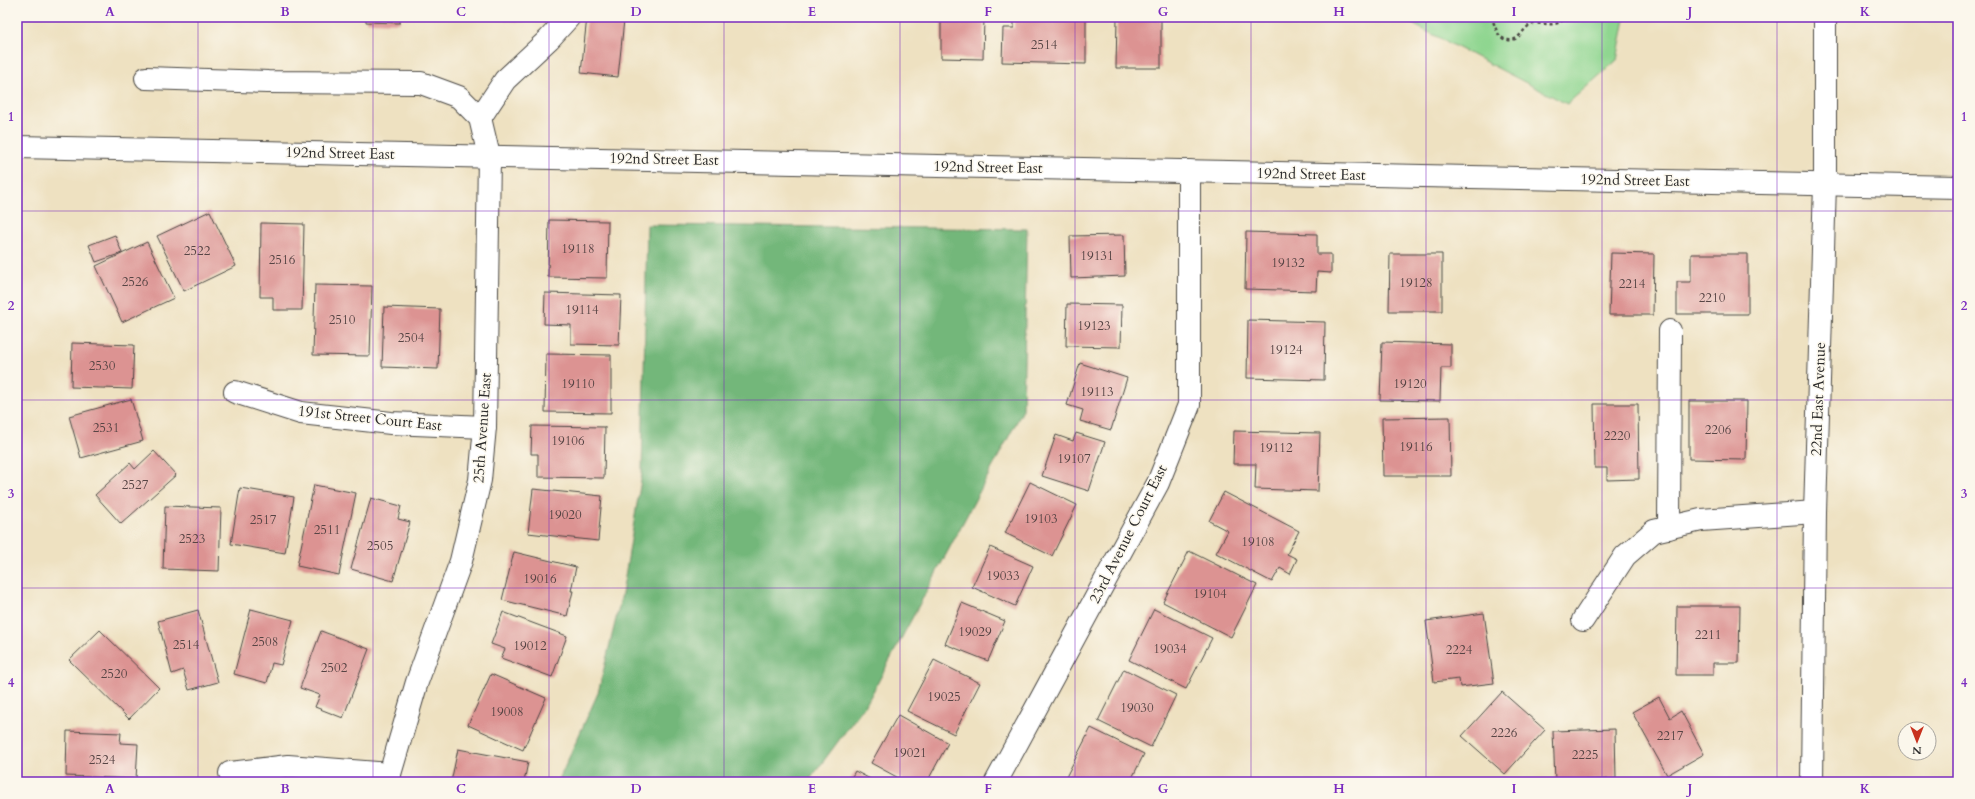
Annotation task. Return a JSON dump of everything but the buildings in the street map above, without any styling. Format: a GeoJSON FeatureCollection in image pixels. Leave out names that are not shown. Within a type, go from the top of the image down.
{"type":"FeatureCollection","features":[{"type":"Feature","properties":{"kind":"street"},"geometry":{"type":"LineString","coordinates":[[146,78],[268,82],[421,83],[459,96],[480,118],[505,80],[549,39],[569,17]]}},
{"type":"Feature","properties":{"kind":"street","name":"22nd East Avenue"},"geometry":{"type":"LineString","coordinates":[[1812,782],[1815,512],[1825,184],[1825,17]]}},
{"type":"Feature","properties":{"kind":"street","name":"25th Avenue East"},"geometry":{"type":"LineString","coordinates":[[390,778],[417,682],[461,561],[480,480],[485,427],[489,156],[480,118]]}},
{"type":"Feature","properties":{"kind":"street","name":"192nd Street East"},"geometry":{"type":"LineString","coordinates":[[17,147],[1958,187]]}},
{"type":"Feature","properties":{"kind":"street","name":"23rd Avenue Court East"},"geometry":{"type":"LineString","coordinates":[[996,782],[1158,483],[1189,405],[1189,171]]}},
{"type":"Feature","properties":{"kind":"street"},"geometry":{"type":"LineString","coordinates":[[1669,528],[1670,331]]}},
{"type":"Feature","properties":{"kind":"street","name":"191st Street Court East"},"geometry":{"type":"LineString","coordinates":[[235,392],[301,413],[391,423],[485,427]]}},
{"type":"Feature","properties":{"kind":"street"},"geometry":{"type":"LineString","coordinates":[[1583,620],[1625,556],[1654,531],[1701,520],[1815,512]]}},
{"type":"Feature","properties":{"kind":"street"},"geometry":{"type":"LineString","coordinates":[[230,773],[288,766],[390,778]]}},
{"type":"Feature","properties":{"kind":"path"},"geometry":{"type":"LineString","coordinates":[[1490,17],[1496,32],[1500,37],[1509,40],[1516,39],[1527,27],[1535,24],[1555,25],[1565,17]]}},
{"type":"Feature","properties":{"kind":"green space"},"geometry":{"type":"Polygon","coordinates":[[[1399,17],[1623,17],[1625,19],[1617,60],[1567,104],[1399,17]]]}},
{"type":"Feature","properties":{"kind":"green space"},"geometry":{"type":"Polygon","coordinates":[[[647,225],[1027,229],[1023,410],[868,701],[808,782],[558,782],[598,693],[622,594],[642,474],[647,225]]]}}]}
